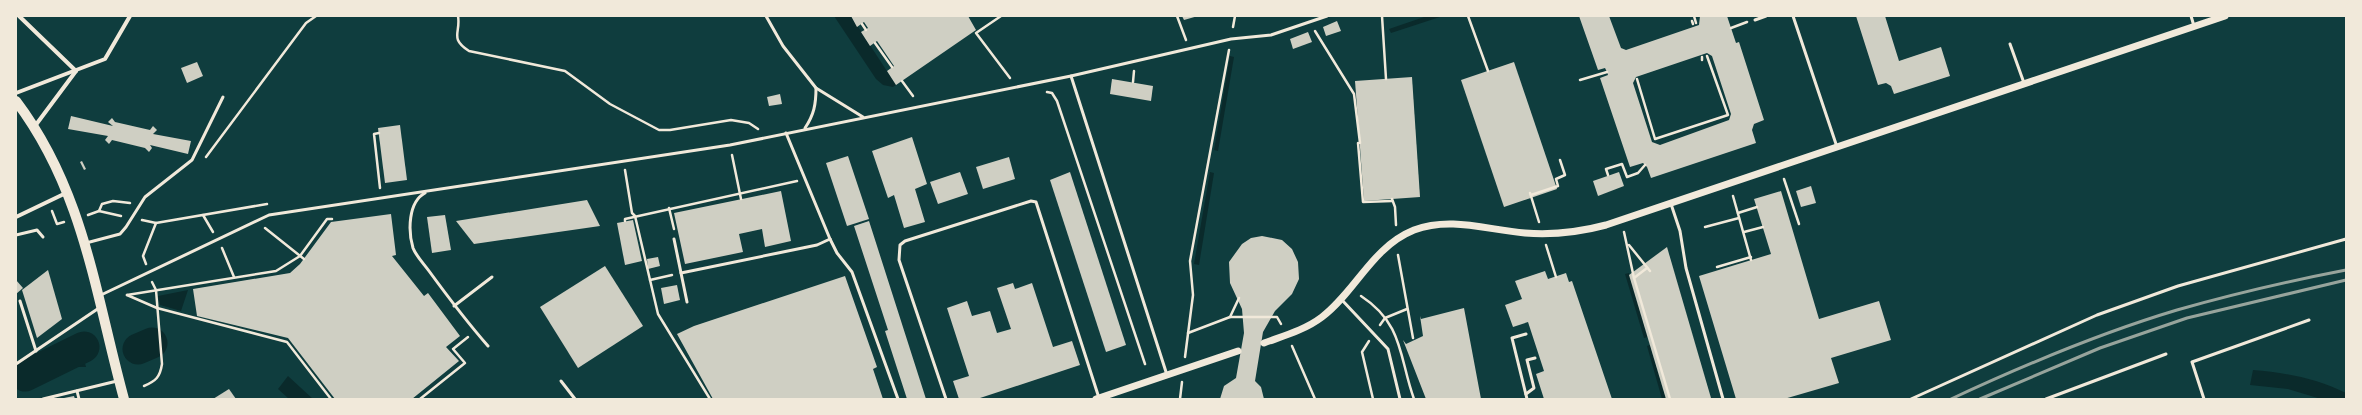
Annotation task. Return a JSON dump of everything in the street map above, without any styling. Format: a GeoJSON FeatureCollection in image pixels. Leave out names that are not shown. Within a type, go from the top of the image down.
{"type":"FeatureCollection","features":[{"type":"Feature","properties":{"kind":"main road"},"geometry":{"type":"LineString","coordinates":[[16,101],[35,126],[53,157],[68,192],[85,244],[124,399]]}},
{"type":"Feature","properties":{"kind":"street"},"geometry":{"type":"LineString","coordinates":[[18,16],[76,71]]}},
{"type":"Feature","properties":{"kind":"street"},"geometry":{"type":"LineString","coordinates":[[16,93],[105,59],[130,16]]}},
{"type":"Feature","properties":{"kind":"street"},"geometry":{"type":"LineString","coordinates":[[1264,343],[1312,323],[1341,299],[1380,252],[1397,239],[1422,228],[1453,223],[1525,233],[1575,231],[1606,225],[1837,148],[2024,82],[2224,16]]}},
{"type":"Feature","properties":{"kind":"street"},"geometry":{"type":"LineString","coordinates":[[35,126],[76,71]]}},
{"type":"Feature","properties":{"kind":"street"},"geometry":{"type":"LineString","coordinates":[[16,217],[68,192]]}},
{"type":"Feature","properties":{"kind":"street"},"geometry":{"type":"LineString","coordinates":[[1098,399],[1238,351]]}},
{"type":"Feature","properties":{"kind":"lane"},"geometry":{"type":"LineString","coordinates":[[766,16],[783,46],[816,88],[863,117]]}},
{"type":"Feature","properties":{"kind":"lane"},"geometry":{"type":"LineString","coordinates":[[98,295],[270,215],[730,145],[805,128],[1071,76],[1189,50],[1231,39],[1271,35],[1327,16]]}},
{"type":"Feature","properties":{"kind":"lane"},"geometry":{"type":"LineString","coordinates":[[1755,20],[1766,16]]}},
{"type":"Feature","properties":{"kind":"lane"},"geometry":{"type":"LineString","coordinates":[[1793,16],[1837,148]]}},
{"type":"Feature","properties":{"kind":"lane"},"geometry":{"type":"LineString","coordinates":[[2191,16],[2194,26]]}},
{"type":"Feature","properties":{"kind":"lane"},"geometry":{"type":"LineString","coordinates":[[2010,44],[2024,82]]}},
{"type":"Feature","properties":{"kind":"lane"},"geometry":{"type":"LineString","coordinates":[[1071,76],[1167,375]]}},
{"type":"Feature","properties":{"kind":"lane"},"geometry":{"type":"LineString","coordinates":[[805,128],[812,118],[816,107],[816,88]]}},
{"type":"Feature","properties":{"kind":"lane"},"geometry":{"type":"LineString","coordinates":[[85,244],[120,234],[145,197],[195,155],[223,97]]}},
{"type":"Feature","properties":{"kind":"lane"},"geometry":{"type":"LineString","coordinates":[[786,132],[830,239],[837,252],[852,272],[898,399]]}},
{"type":"Feature","properties":{"kind":"lane"},"geometry":{"type":"LineString","coordinates":[[428,192],[418,197],[413,207],[410,225],[414,249],[454,306],[488,346]]}},
{"type":"Feature","properties":{"kind":"lane"},"geometry":{"type":"LineString","coordinates":[[946,399],[899,260],[900,245],[905,240],[1031,201],[1036,202],[1098,399]]}},
{"type":"Feature","properties":{"kind":"lane"},"geometry":{"type":"LineString","coordinates":[[1671,204],[1680,231],[1686,268],[1723,399]]}},
{"type":"Feature","properties":{"kind":"lane"},"geometry":{"type":"LineString","coordinates":[[16,235],[37,230],[43,237]]}},
{"type":"Feature","properties":{"kind":"lane"},"geometry":{"type":"LineString","coordinates":[[674,239],[687,302]]}},
{"type":"Feature","properties":{"kind":"lane"},"geometry":{"type":"LineString","coordinates":[[681,273],[817,245],[830,239]]}},
{"type":"Feature","properties":{"kind":"lane"},"geometry":{"type":"LineString","coordinates":[[1911,399],[2097,315],[2178,286],[2346,239]]}},
{"type":"Feature","properties":{"kind":"lane"},"geometry":{"type":"LineString","coordinates":[[454,306],[492,277]]}},
{"type":"Feature","properties":{"kind":"lane"},"geometry":{"type":"LineString","coordinates":[[1341,299],[1388,349],[1400,399]]}},
{"type":"Feature","properties":{"kind":"lane"},"geometry":{"type":"LineString","coordinates":[[20,301],[36,351]]}},
{"type":"Feature","properties":{"kind":"lane"},"geometry":{"type":"LineString","coordinates":[[16,364],[101,306]]}},
{"type":"Feature","properties":{"kind":"lane"},"geometry":{"type":"LineString","coordinates":[[2204,399],[2192,362],[2309,320]]}},
{"type":"Feature","properties":{"kind":"lane"},"geometry":{"type":"LineString","coordinates":[[1526,334],[1512,338],[1527,399]]}},
{"type":"Feature","properties":{"kind":"lane"},"geometry":{"type":"LineString","coordinates":[[2046,399],[2166,354]]}},
{"type":"Feature","properties":{"kind":"lane"},"geometry":{"type":"LineString","coordinates":[[1526,394],[1534,388],[1527,360],[1535,358]]}},
{"type":"Feature","properties":{"kind":"lane"},"geometry":{"type":"LineString","coordinates":[[43,399],[119,380]]}},
{"type":"Feature","properties":{"kind":"lane"},"geometry":{"type":"LineString","coordinates":[[561,381],[574,399]]}},
{"type":"Feature","properties":{"kind":"lane"},"geometry":{"type":"LineString","coordinates":[[77,390],[79,399]]}},
{"type":"Feature","properties":{"kind":"path"},"geometry":{"type":"LineString","coordinates":[[458,16],[456,37],[460,45],[469,51],[565,71],[610,104],[651,127],[670,130],[731,120],[749,123],[767,137]]}},
{"type":"Feature","properties":{"kind":"path"},"geometry":{"type":"LineString","coordinates":[[1001,16],[976,33],[1015,86]]}},
{"type":"Feature","properties":{"kind":"path"},"geometry":{"type":"LineString","coordinates":[[1177,16],[1189,50]]}},
{"type":"Feature","properties":{"kind":"path"},"geometry":{"type":"LineString","coordinates":[[1233,27],[1235,16]]}},
{"type":"Feature","properties":{"kind":"path"},"geometry":{"type":"LineString","coordinates":[[1382,16],[1386,79]]}},
{"type":"Feature","properties":{"kind":"path"},"geometry":{"type":"LineString","coordinates":[[1468,16],[1488,71]]}},
{"type":"Feature","properties":{"kind":"path"},"geometry":{"type":"LineString","coordinates":[[1693,22],[1694,16]]}},
{"type":"Feature","properties":{"kind":"path"},"geometry":{"type":"LineString","coordinates":[[1731,28],[1755,20]]}},
{"type":"Feature","properties":{"kind":"path"},"geometry":{"type":"LineString","coordinates":[[1309,22],[1354,94],[1363,202],[1392,200],[1395,207],[1396,225]]}},
{"type":"Feature","properties":{"kind":"path"},"geometry":{"type":"LineString","coordinates":[[862,24],[866,30]]}},
{"type":"Feature","properties":{"kind":"path"},"geometry":{"type":"LineString","coordinates":[[875,43],[892,67]]}},
{"type":"Feature","properties":{"kind":"path"},"geometry":{"type":"LineString","coordinates":[[1185,358],[1193,295],[1190,261],[1230,48]]}},
{"type":"Feature","properties":{"kind":"path"},"geometry":{"type":"LineString","coordinates":[[1637,79],[1655,139],[1670,135],[1728,115],[1707,56]]}},
{"type":"Feature","properties":{"kind":"path"},"geometry":{"type":"LineString","coordinates":[[1132,82],[1134,71]]}},
{"type":"Feature","properties":{"kind":"path"},"geometry":{"type":"LineString","coordinates":[[1580,80],[1607,72]]}},
{"type":"Feature","properties":{"kind":"path"},"geometry":{"type":"LineString","coordinates":[[902,81],[913,96]]}},
{"type":"Feature","properties":{"kind":"path"},"geometry":{"type":"LineString","coordinates":[[1043,90],[1052,93],[1057,101],[1145,364]]}},
{"type":"Feature","properties":{"kind":"path"},"geometry":{"type":"LineString","coordinates":[[379,133],[374,134],[380,188]]}},
{"type":"Feature","properties":{"kind":"path"},"geometry":{"type":"LineString","coordinates":[[730,145],[741,199]]}},
{"type":"Feature","properties":{"kind":"path"},"geometry":{"type":"LineString","coordinates":[[1540,222],[1530,194],[1558,186],[1556,178],[1565,175],[1560,160]]}},
{"type":"Feature","properties":{"kind":"path"},"geometry":{"type":"LineString","coordinates":[[624,162],[632,213],[635,216],[658,314],[710,399]]}},
{"type":"Feature","properties":{"kind":"path"},"geometry":{"type":"LineString","coordinates":[[1608,175],[1606,169],[1622,164],[1627,177],[1638,174],[1645,165]]}},
{"type":"Feature","properties":{"kind":"path"},"geometry":{"type":"LineString","coordinates":[[625,221],[625,218],[805,179]]}},
{"type":"Feature","properties":{"kind":"path"},"geometry":{"type":"LineString","coordinates":[[1784,179],[1799,224]]}},
{"type":"Feature","properties":{"kind":"path"},"geometry":{"type":"LineString","coordinates":[[1717,267],[1751,258],[1733,196]]}},
{"type":"Feature","properties":{"kind":"path"},"geometry":{"type":"LineString","coordinates":[[99,211],[156,224],[274,203]]}},
{"type":"Feature","properties":{"kind":"path"},"geometry":{"type":"LineString","coordinates":[[1738,213],[1757,207]]}},
{"type":"Feature","properties":{"kind":"path"},"geometry":{"type":"LineString","coordinates":[[669,208],[675,236],[674,239]]}},
{"type":"Feature","properties":{"kind":"path"},"geometry":{"type":"LineString","coordinates":[[241,210],[304,259]]}},
{"type":"Feature","properties":{"kind":"path"},"geometry":{"type":"LineString","coordinates":[[1705,227],[1739,218]]}},
{"type":"Feature","properties":{"kind":"path"},"geometry":{"type":"LineString","coordinates":[[331,399],[287,342],[157,308],[127,295],[276,271],[300,256],[327,219],[332,219]]}},
{"type":"Feature","properties":{"kind":"path"},"geometry":{"type":"LineString","coordinates":[[146,265],[143,256],[156,224]]}},
{"type":"Feature","properties":{"kind":"path"},"geometry":{"type":"LineString","coordinates":[[1744,232],[1763,227]]}},
{"type":"Feature","properties":{"kind":"path"},"geometry":{"type":"LineString","coordinates":[[1624,232],[1634,278],[1670,399]]}},
{"type":"Feature","properties":{"kind":"path"},"geometry":{"type":"LineString","coordinates":[[1627,242],[1650,271]]}},
{"type":"Feature","properties":{"kind":"path"},"geometry":{"type":"LineString","coordinates":[[1546,245],[1556,277]]}},
{"type":"Feature","properties":{"kind":"path"},"geometry":{"type":"LineString","coordinates":[[1398,255],[1413,338]]}},
{"type":"Feature","properties":{"kind":"path"},"geometry":{"type":"LineString","coordinates":[[1634,278],[1647,268]]}},
{"type":"Feature","properties":{"kind":"path"},"geometry":{"type":"LineString","coordinates":[[650,280],[681,273]]}},
{"type":"Feature","properties":{"kind":"path"},"geometry":{"type":"LineString","coordinates":[[144,386],[155,382],[160,374],[162,364],[156,290],[152,281]]}},
{"type":"Feature","properties":{"kind":"path"},"geometry":{"type":"LineString","coordinates":[[1230,317],[1239,298]]}},
{"type":"Feature","properties":{"kind":"path"},"geometry":{"type":"LineString","coordinates":[[1373,399],[1362,352],[1385,318],[1407,309]]}},
{"type":"Feature","properties":{"kind":"path"},"geometry":{"type":"LineString","coordinates":[[1188,333],[1230,317],[1278,317],[1281,325]]}},
{"type":"Feature","properties":{"kind":"path"},"geometry":{"type":"LineString","coordinates":[[420,399],[465,363],[453,350],[475,331]]}},
{"type":"Feature","properties":{"kind":"path"},"geometry":{"type":"LineString","coordinates":[[1292,346],[1315,399]]}},
{"type":"Feature","properties":{"kind":"path"},"geometry":{"type":"LineString","coordinates":[[1180,399],[1183,378]]}},
{"type":"Feature","properties":{"kind":"water"},"geometry":{"type":"Polygon","coordinates":[[[834,16],[851,16],[896,85],[893,87],[883,85],[876,79],[834,16]]]}},
{"type":"Feature","properties":{"kind":"water"},"geometry":{"type":"Polygon","coordinates":[[[1427,16],[1443,16],[1391,33],[1389,29],[1427,16]]]}},
{"type":"Feature","properties":{"kind":"water"},"geometry":{"type":"Polygon","coordinates":[[[1230,56],[1234,57],[1218,151],[1214,150],[1230,56]]]}},
{"type":"Feature","properties":{"kind":"water"},"geometry":{"type":"Polygon","coordinates":[[[1210,172],[1214,173],[1199,265],[1194,264],[1210,172]]]}},
{"type":"Feature","properties":{"kind":"water"},"geometry":{"type":"Polygon","coordinates":[[[1629,273],[1648,337],[1644,338],[1625,274],[1629,273]]]}},
{"type":"Feature","properties":{"kind":"water"},"geometry":{"type":"Polygon","coordinates":[[[188,290],[181,311],[160,305],[158,296],[188,290]]]}},
{"type":"Feature","properties":{"kind":"water"},"geometry":{"type":"Polygon","coordinates":[[[80,344],[82,352],[72,359],[84,359],[86,367],[75,367],[27,387],[22,371],[80,344]]]}},
{"type":"Feature","properties":{"kind":"water"},"geometry":{"type":"Polygon","coordinates":[[[1650,345],[1666,399],[1662,399],[1647,346],[1650,345]]]}},
{"type":"Feature","properties":{"kind":"water"},"geometry":{"type":"Polygon","coordinates":[[[2253,370],[2278,373],[2312,380],[2346,393],[2346,399],[2321,399],[2288,389],[2250,385],[2253,370]]]}},
{"type":"Feature","properties":{"kind":"water"},"geometry":{"type":"Polygon","coordinates":[[[288,376],[313,399],[289,399],[278,389],[288,376]]]}},
{"type":"Feature","properties":{"kind":"building"},"geometry":{"type":"Polygon","coordinates":[[[851,16],[968,16],[976,30],[896,85],[887,71],[894,66],[877,41],[870,46],[861,32],[868,28],[864,22],[857,27],[851,16]]]}},
{"type":"Feature","properties":{"kind":"building"},"geometry":{"type":"Polygon","coordinates":[[[1182,16],[1198,16],[1184,20],[1182,16]]]}},
{"type":"Feature","properties":{"kind":"building"},"geometry":{"type":"Polygon","coordinates":[[[1579,16],[1609,16],[1621,48],[1626,50],[1699,25],[1700,16],[1727,16],[1736,43],[1739,42],[1764,120],[1754,124],[1752,130],[1756,143],[1651,178],[1647,167],[1643,163],[1630,167],[1600,78],[1608,75],[1605,68],[1598,70],[1579,16]],[[1707,53],[1636,77],[1633,83],[1652,142],[1660,145],[1729,120],[1731,114],[1712,56],[1707,53]]]}},
{"type":"Feature","properties":{"kind":"building"},"geometry":{"type":"Polygon","coordinates":[[[1856,16],[1885,16],[1899,61],[1941,47],[1950,76],[1894,94],[1891,86],[1886,83],[1878,85],[1856,16]]]}},
{"type":"Feature","properties":{"kind":"building"},"geometry":{"type":"Polygon","coordinates":[[[1337,21],[1341,31],[1326,36],[1323,27],[1337,21]]]}},
{"type":"Feature","properties":{"kind":"building"},"geometry":{"type":"Polygon","coordinates":[[[1308,32],[1312,42],[1293,49],[1290,39],[1308,32]]]}},
{"type":"Feature","properties":{"kind":"building"},"geometry":{"type":"Polygon","coordinates":[[[197,62],[203,76],[187,83],[181,68],[197,62]]]}},
{"type":"Feature","properties":{"kind":"building"},"geometry":{"type":"Polygon","coordinates":[[[1514,62],[1557,189],[1504,207],[1461,80],[1514,62]]]}},
{"type":"Feature","properties":{"kind":"building"},"geometry":{"type":"Polygon","coordinates":[[[1412,77],[1420,197],[1364,201],[1355,81],[1412,77]]]}},
{"type":"Feature","properties":{"kind":"building"},"geometry":{"type":"Polygon","coordinates":[[[1112,79],[1153,86],[1151,101],[1110,94],[1112,79]]]}},
{"type":"Feature","properties":{"kind":"building"},"geometry":{"type":"Polygon","coordinates":[[[780,94],[782,104],[769,106],[767,97],[780,94]]]}},
{"type":"Feature","properties":{"kind":"building"},"geometry":{"type":"Polygon","coordinates":[[[71,116],[113,126],[108,122],[112,118],[115,122],[150,130],[153,126],[157,130],[153,134],[191,141],[188,154],[150,145],[152,148],[149,152],[145,148],[112,140],[109,144],[105,140],[108,136],[68,129],[71,116]]]}},
{"type":"Feature","properties":{"kind":"building"},"geometry":{"type":"Polygon","coordinates":[[[400,125],[407,180],[385,183],[378,128],[400,125]]]}},
{"type":"Feature","properties":{"kind":"building"},"geometry":{"type":"Polygon","coordinates":[[[912,137],[927,184],[915,189],[925,222],[904,228],[894,195],[888,198],[872,151],[912,137]]]}},
{"type":"Feature","properties":{"kind":"building"},"geometry":{"type":"Polygon","coordinates":[[[848,156],[869,219],[847,226],[826,163],[848,156]]]}},
{"type":"Feature","properties":{"kind":"building"},"geometry":{"type":"Polygon","coordinates":[[[1009,157],[1015,179],[983,189],[976,167],[1009,157]]]}},
{"type":"Feature","properties":{"kind":"building"},"geometry":{"type":"Polygon","coordinates":[[[82,161],[86,169],[84,170],[80,162],[82,161]]]}},
{"type":"Feature","properties":{"kind":"building"},"geometry":{"type":"Polygon","coordinates":[[[960,172],[968,194],[938,204],[930,182],[960,172]]]}},
{"type":"Feature","properties":{"kind":"building"},"geometry":{"type":"Polygon","coordinates":[[[1070,172],[1126,345],[1106,352],[1050,180],[1070,172]]]}},
{"type":"Feature","properties":{"kind":"building"},"geometry":{"type":"Polygon","coordinates":[[[1619,172],[1624,186],[1598,196],[1593,181],[1619,172]]]}},
{"type":"Feature","properties":{"kind":"building"},"geometry":{"type":"Polygon","coordinates":[[[1811,186],[1816,203],[1801,207],[1796,191],[1811,186]]]}},
{"type":"Feature","properties":{"kind":"building"},"geometry":{"type":"Polygon","coordinates":[[[781,191],[791,241],[765,247],[762,229],[739,234],[743,252],[685,264],[674,213],[781,191]]]}},
{"type":"Feature","properties":{"kind":"building"},"geometry":{"type":"Polygon","coordinates":[[[1781,191],[1819,319],[1879,301],[1891,340],[1831,358],[1839,383],[1784,399],[1736,399],[1699,276],[1771,254],[1754,199],[1781,191]]]}},
{"type":"Feature","properties":{"kind":"building"},"geometry":{"type":"Polygon","coordinates":[[[587,200],[600,226],[474,244],[456,221],[587,200]]]}},
{"type":"Feature","properties":{"kind":"building"},"geometry":{"type":"Polygon","coordinates":[[[391,214],[396,255],[392,256],[424,296],[428,293],[460,336],[446,347],[459,361],[412,399],[335,399],[288,338],[197,316],[193,289],[290,273],[300,264],[331,222],[391,214]]]}},
{"type":"Feature","properties":{"kind":"building"},"geometry":{"type":"Polygon","coordinates":[[[445,215],[451,250],[432,253],[427,217],[445,215]]]}},
{"type":"Feature","properties":{"kind":"building"},"geometry":{"type":"Polygon","coordinates":[[[633,220],[642,261],[625,265],[617,223],[633,220]]]}},
{"type":"Feature","properties":{"kind":"building"},"geometry":{"type":"Polygon","coordinates":[[[869,221],[926,399],[907,399],[885,331],[888,330],[854,226],[869,221]]]}},
{"type":"Feature","properties":{"kind":"building"},"geometry":{"type":"Polygon","coordinates":[[[1262,236],[1282,240],[1292,249],[1298,262],[1299,279],[1292,294],[1275,311],[1263,332],[1255,381],[1261,387],[1264,399],[1220,399],[1224,386],[1236,378],[1244,333],[1242,309],[1230,283],[1229,262],[1242,244],[1251,238],[1262,236]]]}},
{"type":"Feature","properties":{"kind":"building"},"geometry":{"type":"Polygon","coordinates":[[[1667,247],[1711,398],[1708,399],[1666,399],[1629,275],[1667,247]]]}},
{"type":"Feature","properties":{"kind":"building"},"geometry":{"type":"Polygon","coordinates":[[[658,257],[660,266],[648,269],[647,259],[658,257]]]}},
{"type":"Feature","properties":{"kind":"building"},"geometry":{"type":"Polygon","coordinates":[[[605,266],[643,326],[578,368],[540,307],[605,266]]]}},
{"type":"Feature","properties":{"kind":"building"},"geometry":{"type":"Polygon","coordinates":[[[48,270],[62,319],[37,338],[22,290],[48,270]]]}},
{"type":"Feature","properties":{"kind":"building"},"geometry":{"type":"Polygon","coordinates":[[[1545,271],[1548,279],[1566,273],[1569,282],[1572,281],[1612,399],[1544,399],[1536,374],[1544,371],[1528,322],[1513,327],[1505,305],[1522,299],[1515,281],[1545,271]]]}},
{"type":"Feature","properties":{"kind":"building"},"geometry":{"type":"Polygon","coordinates":[[[845,276],[877,367],[873,369],[883,399],[713,399],[677,334],[694,326],[845,276]]]}},
{"type":"Feature","properties":{"kind":"building"},"geometry":{"type":"Polygon","coordinates":[[[16,280],[23,288],[16,294],[16,280]]]}},
{"type":"Feature","properties":{"kind":"building"},"geometry":{"type":"Polygon","coordinates":[[[1013,283],[1015,289],[1032,283],[1053,347],[1072,341],[1080,365],[977,399],[959,399],[953,381],[969,376],[947,308],[967,301],[972,316],[990,311],[997,333],[1011,329],[997,288],[1013,283]]]}},
{"type":"Feature","properties":{"kind":"building"},"geometry":{"type":"Polygon","coordinates":[[[677,285],[680,300],[664,304],[661,288],[677,285]]]}},
{"type":"Feature","properties":{"kind":"building"},"geometry":{"type":"Polygon","coordinates":[[[1464,308],[1481,399],[1426,399],[1403,340],[1406,344],[1423,336],[1420,316],[1421,319],[1464,308]]]}},
{"type":"Feature","properties":{"kind":"building"},"geometry":{"type":"Polygon","coordinates":[[[229,389],[236,399],[213,399],[229,389]]]}},
{"type":"Feature","properties":{"kind":"building"},"geometry":{"type":"Polygon","coordinates":[[[74,396],[75,399],[64,399],[64,398],[74,396]]]}},
{"type":"Feature","properties":{"kind":"waterway"},"geometry":{"type":"LineString","coordinates":[[138,349],[152,343]]}},
{"type":"Feature","properties":{"kind":"waterway"},"geometry":{"type":"LineString","coordinates":[[25,376],[84,347]]}},
{"type":"Feature","properties":{"kind":"railway"},"geometry":{"type":"LineString","coordinates":[[1951,399],[2062,350],[2148,319],[2240,293],[2346,270]]}},
{"type":"Feature","properties":{"kind":"railway"},"geometry":{"type":"LineString","coordinates":[[1980,399],[2100,348],[2187,318],[2346,280]]}}]}
